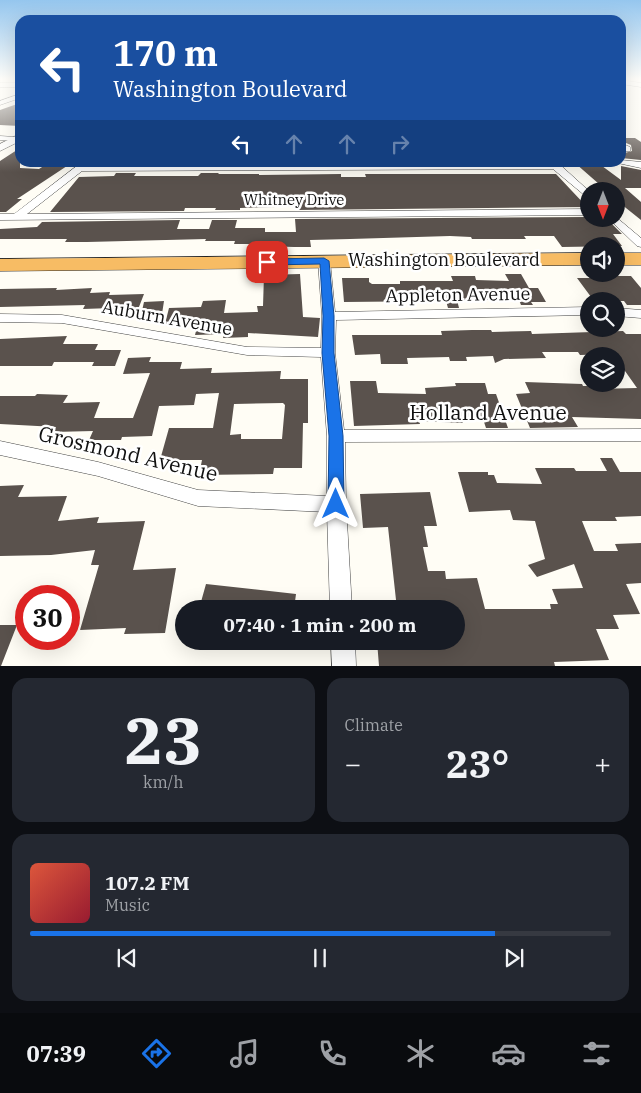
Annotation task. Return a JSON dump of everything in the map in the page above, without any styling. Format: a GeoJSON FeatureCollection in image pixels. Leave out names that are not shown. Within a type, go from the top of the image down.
{"type":"FeatureCollection","features":[{"type":"Feature","properties":{"kind":"highway","name":"Washington Boulevard"},"geometry":{"type":"LineString","coordinates":[[0,253],[580,250]]}},
{"type":"Feature","properties":{"kind":"highway"},"geometry":{"type":"LineString","coordinates":[[625,250],[641,250]]}},
{"type":"Feature","properties":{"kind":"highway","name":"Washington Boulevard"},"geometry":{"type":"LineString","coordinates":[[0,265],[580,259]]}},
{"type":"Feature","properties":{"kind":"highway"},"geometry":{"type":"LineString","coordinates":[[625,259],[641,259]]}},
{"type":"Feature","properties":{"kind":"street"},"geometry":{"type":"LineString","coordinates":[[0,138],[15,138]]}},
{"type":"Feature","properties":{"kind":"street"},"geometry":{"type":"LineString","coordinates":[[0,148],[15,140]]}},
{"type":"Feature","properties":{"kind":"street"},"geometry":{"type":"LineString","coordinates":[[626,164],[641,165]]}},
{"type":"Feature","properties":{"kind":"street"},"geometry":{"type":"LineString","coordinates":[[16,217],[83,167]]}},
{"type":"Feature","properties":{"kind":"street"},"geometry":{"type":"LineString","coordinates":[[556,167],[580,188]]}},
{"type":"Feature","properties":{"kind":"street","name":"Whitney Drive"},"geometry":{"type":"LineString","coordinates":[[0,217],[580,212]]}},
{"type":"Feature","properties":{"kind":"street"},"geometry":{"type":"LineString","coordinates":[[624,228],[641,244]]}},
{"type":"Feature","properties":{"kind":"street"},"geometry":{"type":"LineString","coordinates":[[324,261],[328,316],[328,353],[336,436],[336,504],[341,600]]}},
{"type":"Feature","properties":{"kind":"street","name":"Appleton Avenue"},"geometry":{"type":"LineString","coordinates":[[328,316],[580,311]]}},
{"type":"Feature","properties":{"kind":"street"},"geometry":{"type":"LineString","coordinates":[[625,313],[641,314]]}},
{"type":"Feature","properties":{"kind":"street","name":"Auburn Avenue"},"geometry":{"type":"LineString","coordinates":[[0,318],[62,319],[247,351],[328,353]]}},
{"type":"Feature","properties":{"kind":"street","name":"Holland Avenue"},"geometry":{"type":"LineString","coordinates":[[336,436],[641,435]]}},
{"type":"Feature","properties":{"kind":"street","name":"Grosmond Avenue"},"geometry":{"type":"LineString","coordinates":[[0,448],[98,469],[198,498],[336,504]]}},
{"type":"Feature","properties":{"kind":"street"},"geometry":{"type":"LineString","coordinates":[[343,650],[344,666]]}},
{"type":"Feature","properties":{"kind":"building"},"geometry":{"type":"Polygon","coordinates":[[[0,110],[15,110],[15,126],[0,125],[0,110]]]}},
{"type":"Feature","properties":{"kind":"building"},"geometry":{"type":"Polygon","coordinates":[[[626,138],[635,138],[641,142],[641,160],[626,158],[626,153],[632,151],[631,145],[626,143],[626,138]]]}},
{"type":"Feature","properties":{"kind":"building"},"geometry":{"type":"Polygon","coordinates":[[[15,151],[15,167],[39,169],[42,167],[65,167],[17,199],[22,199],[6,212],[0,212],[0,161],[15,151]]]}},
{"type":"Feature","properties":{"kind":"building"},"geometry":{"type":"Polygon","coordinates":[[[580,167],[603,167],[621,180],[621,167],[641,170],[641,188],[625,188],[625,182],[597,182],[580,167]]]}},
{"type":"Feature","properties":{"kind":"building"},"geometry":{"type":"Polygon","coordinates":[[[116,173],[136,173],[134,176],[198,176],[201,173],[259,175],[341,174],[341,177],[366,177],[365,174],[556,174],[580,200],[580,207],[295,210],[295,207],[276,207],[240,208],[240,210],[185,208],[184,211],[50,212],[79,177],[114,176],[116,173]]]}},
{"type":"Feature","properties":{"kind":"building"},"geometry":{"type":"Polygon","coordinates":[[[625,188],[641,202],[641,220],[625,207],[625,188]]]}},
{"type":"Feature","properties":{"kind":"building"},"geometry":{"type":"Polygon","coordinates":[[[580,217],[580,228],[616,228],[622,234],[613,234],[615,237],[580,237],[580,247],[562,247],[554,236],[524,236],[526,239],[472,239],[471,237],[450,236],[310,240],[311,247],[234,244],[235,241],[205,241],[206,239],[65,242],[67,239],[0,239],[0,229],[37,227],[42,222],[180,220],[177,229],[209,229],[212,220],[237,220],[235,228],[265,228],[265,232],[296,232],[295,219],[580,217]]]}},
{"type":"Feature","properties":{"kind":"building"},"geometry":{"type":"Polygon","coordinates":[[[300,274],[303,317],[320,318],[318,337],[248,333],[248,337],[223,338],[224,334],[195,335],[198,323],[165,324],[169,308],[201,307],[203,301],[226,300],[224,313],[258,312],[257,306],[263,306],[264,275],[300,274]]]}},
{"type":"Feature","properties":{"kind":"building"},"geometry":{"type":"Polygon","coordinates":[[[505,274],[521,274],[529,288],[538,288],[546,302],[531,302],[533,305],[521,305],[519,300],[457,300],[459,308],[448,308],[446,301],[344,302],[342,278],[369,278],[369,282],[372,284],[400,284],[400,281],[453,281],[451,276],[475,276],[476,280],[509,281],[505,274]]]}},
{"type":"Feature","properties":{"kind":"building"},"geometry":{"type":"Polygon","coordinates":[[[625,276],[631,276],[641,288],[641,305],[627,305],[625,302],[625,292],[587,292],[577,278],[580,278],[580,282],[625,282],[625,276]]]}},
{"type":"Feature","properties":{"kind":"building"},"geometry":{"type":"Polygon","coordinates":[[[57,288],[56,290],[92,288],[90,293],[110,292],[109,295],[144,294],[137,312],[110,313],[112,308],[83,309],[85,305],[0,307],[0,289],[57,288]]]}},
{"type":"Feature","properties":{"kind":"building"},"geometry":{"type":"Polygon","coordinates":[[[164,301],[162,314],[141,315],[144,302],[164,301]]]}},
{"type":"Feature","properties":{"kind":"building"},"geometry":{"type":"Polygon","coordinates":[[[441,331],[531,331],[532,334],[580,332],[580,337],[625,337],[625,333],[641,334],[641,419],[572,417],[578,427],[530,428],[516,394],[530,393],[525,382],[580,384],[580,392],[625,392],[625,388],[637,388],[625,371],[625,347],[580,347],[580,355],[578,352],[542,352],[546,358],[504,359],[495,363],[493,356],[466,357],[467,361],[450,361],[449,357],[407,358],[408,364],[381,364],[380,354],[355,355],[352,335],[442,335],[441,331]]]}},
{"type":"Feature","properties":{"kind":"building"},"geometry":{"type":"Polygon","coordinates":[[[67,336],[63,344],[98,344],[95,350],[121,350],[115,366],[92,366],[94,362],[54,362],[52,366],[0,366],[0,339],[67,336]]]}},
{"type":"Feature","properties":{"kind":"building"},"geometry":{"type":"Polygon","coordinates":[[[151,357],[149,362],[182,362],[180,369],[212,368],[211,373],[281,371],[280,379],[308,379],[308,423],[303,423],[302,468],[274,468],[273,474],[199,475],[202,460],[160,460],[169,428],[213,428],[219,393],[196,394],[194,405],[159,406],[152,436],[122,437],[121,440],[89,440],[93,431],[53,432],[56,427],[0,424],[0,396],[35,396],[37,394],[68,395],[63,403],[100,402],[94,418],[133,418],[150,373],[123,374],[128,358],[151,357]],[[283,403],[234,404],[230,435],[241,434],[241,439],[282,439],[285,405],[283,403]]]}},
{"type":"Feature","properties":{"kind":"building"},"geometry":{"type":"Polygon","coordinates":[[[350,381],[376,381],[378,393],[426,394],[425,388],[456,386],[455,383],[485,383],[488,394],[496,394],[508,428],[486,428],[483,419],[462,419],[463,423],[419,421],[420,424],[354,426],[350,381]]]}},
{"type":"Feature","properties":{"kind":"building"},"geometry":{"type":"Polygon","coordinates":[[[600,458],[612,458],[620,472],[641,472],[641,516],[615,517],[617,521],[582,521],[594,551],[618,551],[615,544],[641,543],[641,583],[626,584],[640,614],[613,615],[619,629],[596,629],[609,660],[554,662],[555,666],[379,666],[378,650],[465,650],[465,600],[396,600],[388,527],[363,528],[360,494],[430,492],[437,526],[424,526],[428,547],[423,547],[428,571],[445,571],[446,579],[477,578],[485,609],[551,609],[550,604],[558,604],[552,589],[583,588],[574,564],[537,577],[528,565],[545,559],[535,521],[513,520],[510,510],[469,512],[458,472],[488,472],[488,475],[494,475],[497,483],[542,484],[535,468],[574,468],[576,471],[607,471],[600,458]]]}},
{"type":"Feature","properties":{"kind":"building"},"geometry":{"type":"Polygon","coordinates":[[[24,485],[18,497],[67,496],[58,521],[99,517],[97,523],[145,521],[133,570],[176,568],[165,633],[124,634],[126,628],[80,630],[99,565],[91,565],[95,550],[51,555],[0,556],[0,486],[24,485]]]}},
{"type":"Feature","properties":{"kind":"building"},"geometry":{"type":"Polygon","coordinates":[[[206,584],[296,594],[295,600],[202,600],[206,584]]]}},
{"type":"Feature","properties":{"kind":"building"},"geometry":{"type":"Polygon","coordinates":[[[0,625],[15,625],[15,630],[0,666],[0,625]]]}},
{"type":"Feature","properties":{"kind":"route"},"geometry":{"type":"LineString","coordinates":[[267,262],[324,261],[328,316],[328,353],[336,436],[336,504]]}}]}
